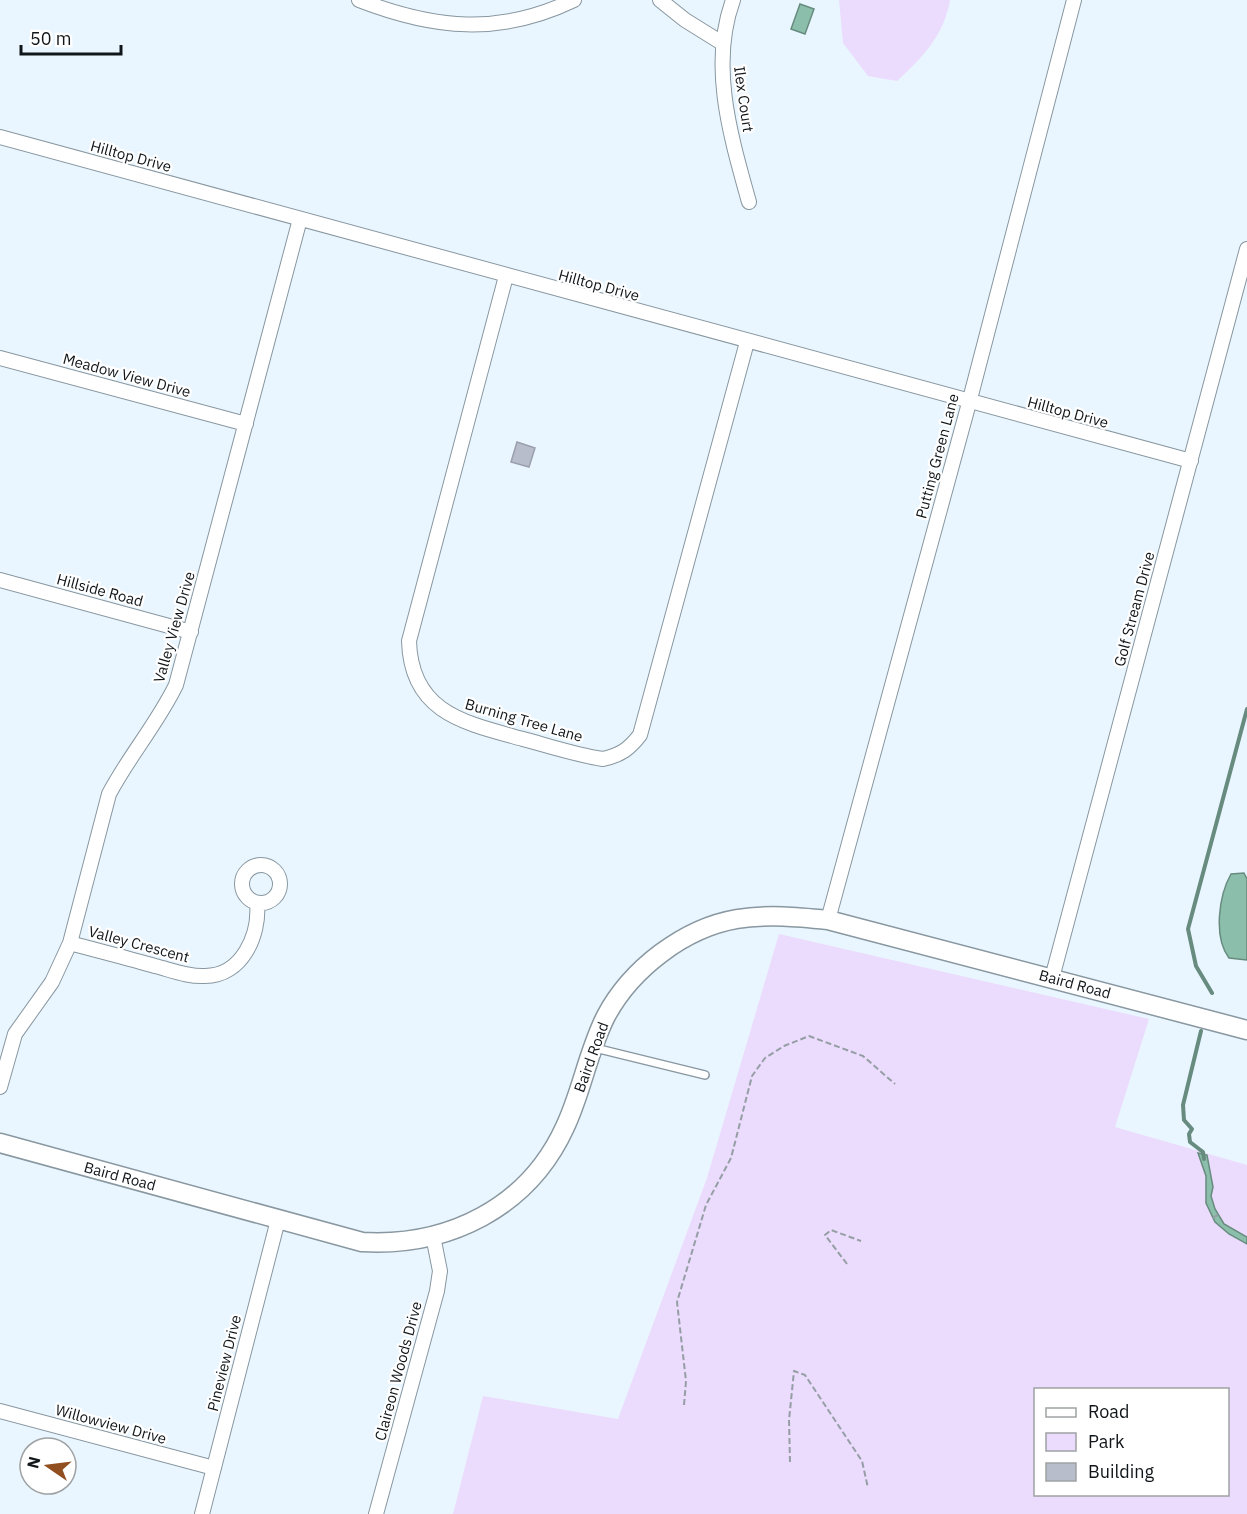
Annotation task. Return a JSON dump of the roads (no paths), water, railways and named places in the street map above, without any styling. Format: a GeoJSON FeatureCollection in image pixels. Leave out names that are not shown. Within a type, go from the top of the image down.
{"type":"FeatureCollection","features":[{"type":"Feature","properties":{"kind":"street"},"geometry":{"type":"LineString","coordinates":[[359,0],[393,13],[428,21],[481,25],[526,18],[574,0]]}},
{"type":"Feature","properties":{"kind":"street"},"geometry":{"type":"LineString","coordinates":[[660,0],[685,20],[722,43]]}},
{"type":"Feature","properties":{"kind":"street","name":"Ilex Court"},"geometry":{"type":"LineString","coordinates":[[733,0],[722,43],[724,88],[729,124],[749,202]]}},
{"type":"Feature","properties":{"kind":"street","name":"Putting Green Lane"},"geometry":{"type":"LineString","coordinates":[[828,920],[969,403],[1074,0]]}},
{"type":"Feature","properties":{"kind":"street","name":"Hilltop Drive"},"geometry":{"type":"LineString","coordinates":[[0,137],[969,403],[1191,461]]}},
{"type":"Feature","properties":{"kind":"street","name":"Valley View Drive"},"geometry":{"type":"LineString","coordinates":[[0,1087],[15,1034],[51,982],[70,943],[109,794],[120,772],[166,705],[176,685],[300,219]]}},
{"type":"Feature","properties":{"kind":"street","name":"Golf Stream Drive"},"geometry":{"type":"LineString","coordinates":[[1052,978],[1247,249]]}},
{"type":"Feature","properties":{"kind":"street","name":"Burning Tree Lane"},"geometry":{"type":"LineString","coordinates":[[506,276],[410,641],[410,659],[423,692],[444,711],[470,724],[603,759],[618,756],[630,748],[640,735],[747,342]]}},
{"type":"Feature","properties":{"kind":"street","name":"Meadow View Drive"},"geometry":{"type":"LineString","coordinates":[[0,358],[246,424]]}},
{"type":"Feature","properties":{"kind":"street","name":"Hillside Road"},"geometry":{"type":"LineString","coordinates":[[0,580],[191,632]]}},
{"type":"Feature","properties":{"kind":"street","name":"Valley Crescent"},"geometry":{"type":"LineString","coordinates":[[70,943],[192,976],[219,975],[240,960],[250,946],[258,916],[257,903]]}},
{"type":"Feature","properties":{"kind":"street","name":"Baird Road"},"geometry":{"type":"LineString","coordinates":[[0,1143],[362,1242],[394,1244],[433,1236],[494,1210],[532,1181],[565,1128],[607,1014],[624,989],[646,966],[688,938],[712,926],[737,919],[782,916],[828,920],[1247,1030]]}},
{"type":"Feature","properties":{"kind":"street","name":"Pineview Drive"},"geometry":{"type":"LineString","coordinates":[[202,1514],[278,1220]]}},
{"type":"Feature","properties":{"kind":"street","name":"Claireon Woods Drive"},"geometry":{"type":"LineString","coordinates":[[376,1514],[437,1291],[440,1271],[433,1236]]}},
{"type":"Feature","properties":{"kind":"street","name":"Willowview Drive"},"geometry":{"type":"LineString","coordinates":[[0,1411],[214,1468]]}},
{"type":"Feature","properties":{"kind":"lane"},"geometry":{"type":"LineString","coordinates":[[593,1047],[705,1076]]}},
{"type":"Feature","properties":{"kind":"waterway"},"geometry":{"type":"LineString","coordinates":[[1212,993],[1196,966],[1188,929],[1247,709]]}},
{"type":"Feature","properties":{"kind":"waterway"},"geometry":{"type":"LineString","coordinates":[[1201,1031],[1183,1105],[1184,1120],[1192,1129],[1189,1134],[1190,1142],[1203,1152],[1204,1159]]}}]}
